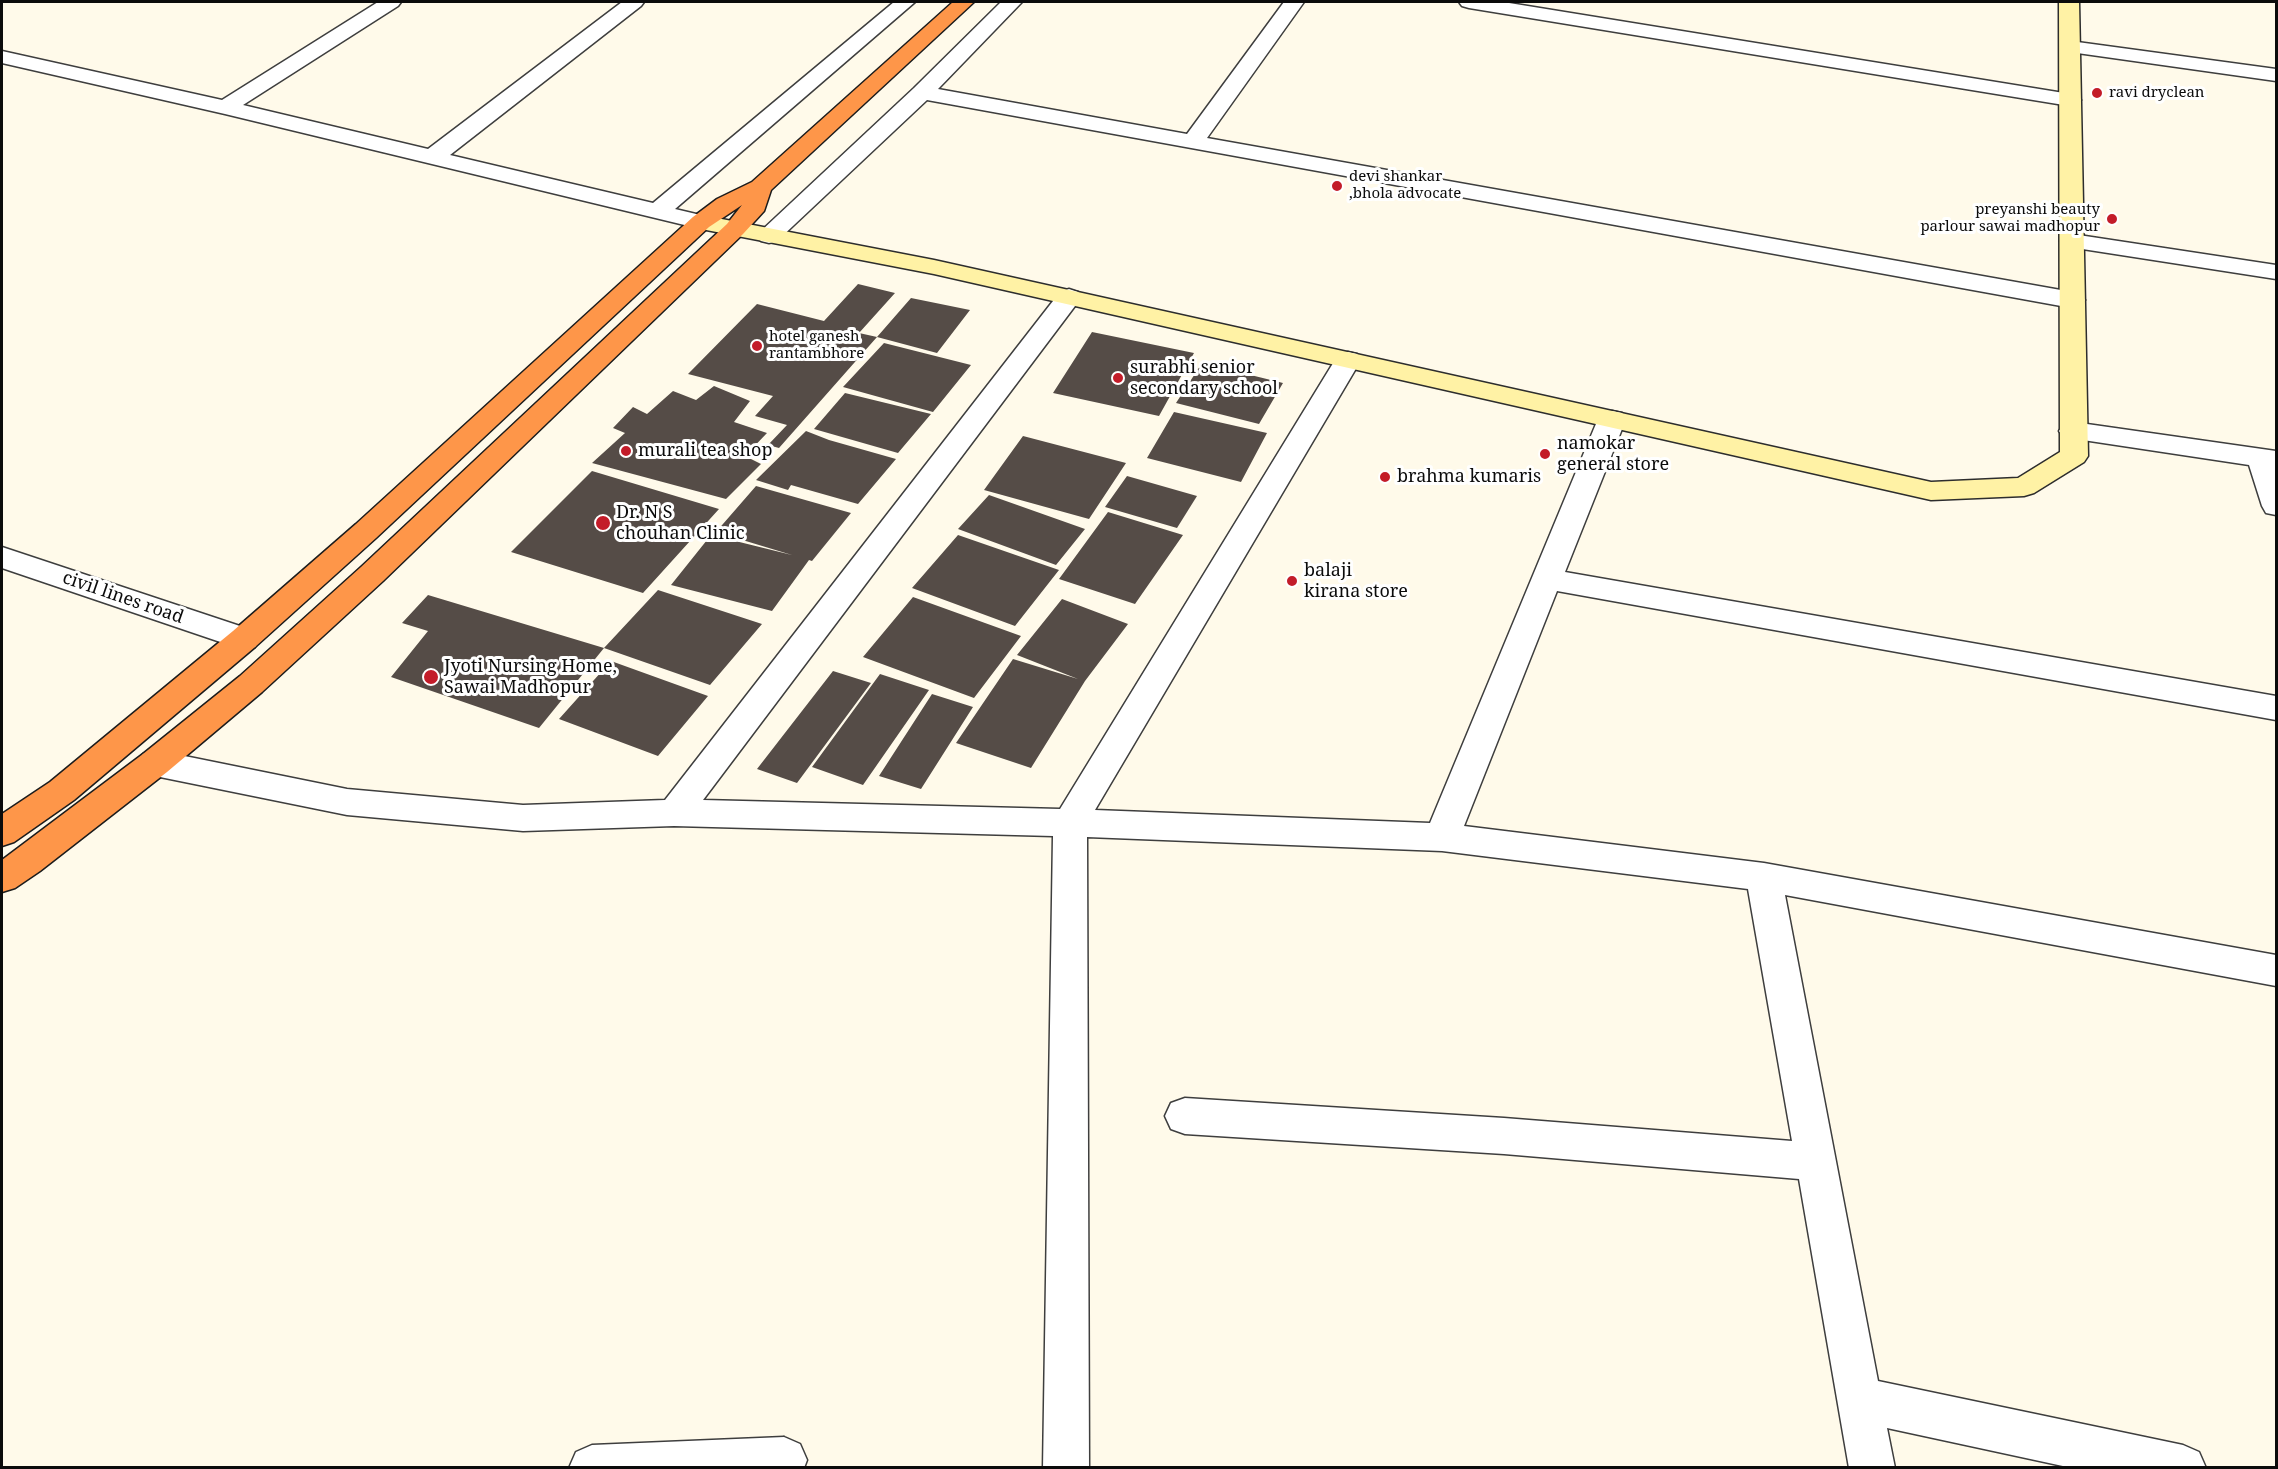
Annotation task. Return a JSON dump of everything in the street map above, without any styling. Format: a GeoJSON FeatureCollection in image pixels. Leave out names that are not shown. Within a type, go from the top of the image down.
{"type":"FeatureCollection","features":[{"type":"Feature","properties":{"kind":"highway"},"geometry":{"type":"LineString","coordinates":[[2,832],[62,790],[244,639],[366,531],[701,222],[725,204],[760,187],[964,2]]}},
{"type":"Feature","properties":{"kind":"highway"},"geometry":{"type":"LineString","coordinates":[[2,878],[28,861],[155,763],[251,684],[372,574],[735,229],[752,211],[760,187]]}},
{"type":"Feature","properties":{"kind":"street"},"geometry":{"type":"LineString","coordinates":[[225,107],[392,2]]}},
{"type":"Feature","properties":{"kind":"street"},"geometry":{"type":"LineString","coordinates":[[434,156],[634,2]]}},
{"type":"Feature","properties":{"kind":"street"},"geometry":{"type":"LineString","coordinates":[[659,210],[905,2]]}},
{"type":"Feature","properties":{"kind":"street"},"geometry":{"type":"LineString","coordinates":[[769,236],[922,93],[1011,2]]}},
{"type":"Feature","properties":{"kind":"street"},"geometry":{"type":"LineString","coordinates":[[1192,142],[1294,2]]}},
{"type":"Feature","properties":{"kind":"street"},"geometry":{"type":"LineString","coordinates":[[1469,2],[2070,100]]}},
{"type":"Feature","properties":{"kind":"street"},"geometry":{"type":"LineString","coordinates":[[2,57],[434,156],[701,222],[934,267],[1931,491],[2024,487],[2074,456],[2069,2]]}},
{"type":"Feature","properties":{"kind":"street"},"geometry":{"type":"LineString","coordinates":[[2070,47],[2277,75]]}},
{"type":"Feature","properties":{"kind":"street"},"geometry":{"type":"LineString","coordinates":[[922,93],[2072,300]]}},
{"type":"Feature","properties":{"kind":"street"},"geometry":{"type":"LineString","coordinates":[[2072,241],[2277,272]]}},
{"type":"Feature","properties":{"kind":"street"},"geometry":{"type":"LineString","coordinates":[[674,813],[1069,297]]}},
{"type":"Feature","properties":{"kind":"street"},"geometry":{"type":"LineString","coordinates":[[1066,1467],[1070,823],[1348,360]]}},
{"type":"Feature","properties":{"kind":"street"},"geometry":{"type":"LineString","coordinates":[[1442,837],[1612,419]]}},
{"type":"Feature","properties":{"kind":"street"},"geometry":{"type":"LineString","coordinates":[[2073,431],[2268,459],[2277,506]]}},
{"type":"Feature","properties":{"kind":"street","name":"civil lines road"},"geometry":{"type":"LineString","coordinates":[[2,557],[244,639]]}},
{"type":"Feature","properties":{"kind":"street"},"geometry":{"type":"LineString","coordinates":[[1547,579],[2277,708]]}},
{"type":"Feature","properties":{"kind":"street"},"geometry":{"type":"LineString","coordinates":[[155,763],[347,802],[523,818],[674,813],[1070,823],[1442,837],[1764,877],[2277,970]]}},
{"type":"Feature","properties":{"kind":"street"},"geometry":{"type":"LineString","coordinates":[[1764,877],[1872,1467]]}},
{"type":"Feature","properties":{"kind":"street"},"geometry":{"type":"LineString","coordinates":[[1185,1116],[1504,1136],[1816,1162]]}},
{"type":"Feature","properties":{"kind":"street"},"geometry":{"type":"LineString","coordinates":[[1860,1400],[2184,1467]]}},
{"type":"Feature","properties":{"kind":"street"},"geometry":{"type":"LineString","coordinates":[[592,1467],[784,1460]]}},
{"type":"Feature","properties":{"kind":"building"},"geometry":{"type":"Polygon","coordinates":[[[858,284],[895,293],[859,333],[877,337],[779,448],[768,445],[787,425],[755,416],[773,396],[688,374],[757,304],[824,321],[858,284]]]}},
{"type":"Feature","properties":{"kind":"building"},"geometry":{"type":"Polygon","coordinates":[[[911,298],[970,310],[937,353],[877,337],[911,298]]]}},
{"type":"Feature","properties":{"kind":"building"},"geometry":{"type":"Polygon","coordinates":[[[1092,332],[1194,353],[1159,416],[1053,393],[1092,332]]]}},
{"type":"Feature","properties":{"kind":"building"},"geometry":{"type":"Polygon","coordinates":[[[884,343],[971,365],[933,412],[843,387],[884,343]]]}},
{"type":"Feature","properties":{"kind":"building"},"geometry":{"type":"Polygon","coordinates":[[[1202,363],[1283,383],[1259,424],[1176,403],[1202,363]]]}},
{"type":"Feature","properties":{"kind":"building"},"geometry":{"type":"Polygon","coordinates":[[[714,386],[750,401],[734,422],[767,433],[745,456],[761,464],[726,499],[592,463],[625,433],[613,428],[633,407],[647,414],[673,391],[696,400],[714,386]]]}},
{"type":"Feature","properties":{"kind":"building"},"geometry":{"type":"Polygon","coordinates":[[[845,393],[931,414],[898,453],[814,429],[845,393]]]}},
{"type":"Feature","properties":{"kind":"building"},"geometry":{"type":"Polygon","coordinates":[[[1174,412],[1267,433],[1241,482],[1147,458],[1174,412]]]}},
{"type":"Feature","properties":{"kind":"building"},"geometry":{"type":"Polygon","coordinates":[[[806,431],[896,459],[858,504],[791,485],[788,490],[756,480],[806,431]]]}},
{"type":"Feature","properties":{"kind":"building"},"geometry":{"type":"Polygon","coordinates":[[[1023,436],[1126,463],[1089,519],[984,490],[1023,436]]]}},
{"type":"Feature","properties":{"kind":"building"},"geometry":{"type":"Polygon","coordinates":[[[592,471],[719,509],[643,593],[511,552],[592,471]]]}},
{"type":"Feature","properties":{"kind":"building"},"geometry":{"type":"Polygon","coordinates":[[[1127,476],[1197,496],[1177,528],[1105,507],[1127,476]]]}},
{"type":"Feature","properties":{"kind":"building"},"geometry":{"type":"Polygon","coordinates":[[[756,486],[851,513],[812,561],[809,560],[772,611],[671,585],[711,535],[792,555],[716,532],[756,486]]]}},
{"type":"Feature","properties":{"kind":"building"},"geometry":{"type":"Polygon","coordinates":[[[989,495],[1085,529],[1056,565],[958,529],[989,495]]]}},
{"type":"Feature","properties":{"kind":"building"},"geometry":{"type":"Polygon","coordinates":[[[1108,512],[1183,535],[1135,604],[1059,579],[1108,512]]]}},
{"type":"Feature","properties":{"kind":"building"},"geometry":{"type":"Polygon","coordinates":[[[958,535],[1059,570],[1015,626],[912,588],[958,535]]]}},
{"type":"Feature","properties":{"kind":"building"},"geometry":{"type":"Polygon","coordinates":[[[658,590],[762,624],[710,685],[604,648],[658,590]]]}},
{"type":"Feature","properties":{"kind":"building"},"geometry":{"type":"Polygon","coordinates":[[[428,595],[604,648],[539,728],[391,677],[428,631],[402,623],[428,595]]]}},
{"type":"Feature","properties":{"kind":"building"},"geometry":{"type":"Polygon","coordinates":[[[913,597],[1021,636],[974,698],[863,657],[913,597]]]}},
{"type":"Feature","properties":{"kind":"building"},"geometry":{"type":"Polygon","coordinates":[[[1062,599],[1128,624],[1085,681],[1031,768],[956,743],[1013,659],[1078,679],[1017,655],[1062,599]]]}},
{"type":"Feature","properties":{"kind":"building"},"geometry":{"type":"Polygon","coordinates":[[[611,661],[708,696],[658,756],[559,719],[611,661]]]}},
{"type":"Feature","properties":{"kind":"building"},"geometry":{"type":"Polygon","coordinates":[[[833,671],[871,683],[797,783],[757,769],[833,671]]]}},
{"type":"Feature","properties":{"kind":"building"},"geometry":{"type":"Polygon","coordinates":[[[880,674],[929,690],[863,785],[812,767],[880,674]]]}},
{"type":"Feature","properties":{"kind":"building"},"geometry":{"type":"Polygon","coordinates":[[[932,694],[973,707],[921,789],[879,776],[932,694]]]}},
{"type":"Feature","properties":{"kind":"place","name":"ravi dryclean"},"geometry":{"type":"Point","coordinates":[2097,93]}},
{"type":"Feature","properties":{"kind":"place","name":"devi shankar ,bhola advocate"},"geometry":{"type":"Point","coordinates":[1337,186]}},
{"type":"Feature","properties":{"kind":"place","name":"preyanshi beauty parlour sawai madhopur"},"geometry":{"type":"Point","coordinates":[2112,219]}},
{"type":"Feature","properties":{"kind":"place","name":"hotel ganesh rantambhore"},"geometry":{"type":"Point","coordinates":[757,346]}},
{"type":"Feature","properties":{"kind":"place","name":"surabhi senior secondary school"},"geometry":{"type":"Point","coordinates":[1118,378]}},
{"type":"Feature","properties":{"kind":"place","name":"murali tea shop"},"geometry":{"type":"Point","coordinates":[626,451]}},
{"type":"Feature","properties":{"kind":"place","name":"namokar general store"},"geometry":{"type":"Point","coordinates":[1545,454]}},
{"type":"Feature","properties":{"kind":"place","name":"brahma kumaris"},"geometry":{"type":"Point","coordinates":[1385,477]}},
{"type":"Feature","properties":{"kind":"place","name":"Dr. N S chouhan Clinic"},"geometry":{"type":"Point","coordinates":[603,523]}},
{"type":"Feature","properties":{"kind":"place","name":"balaji kirana store"},"geometry":{"type":"Point","coordinates":[1292,581]}},
{"type":"Feature","properties":{"kind":"place","name":"Jyoti Nursing Home, Sawai Madhopur"},"geometry":{"type":"Point","coordinates":[431,677]}}]}
